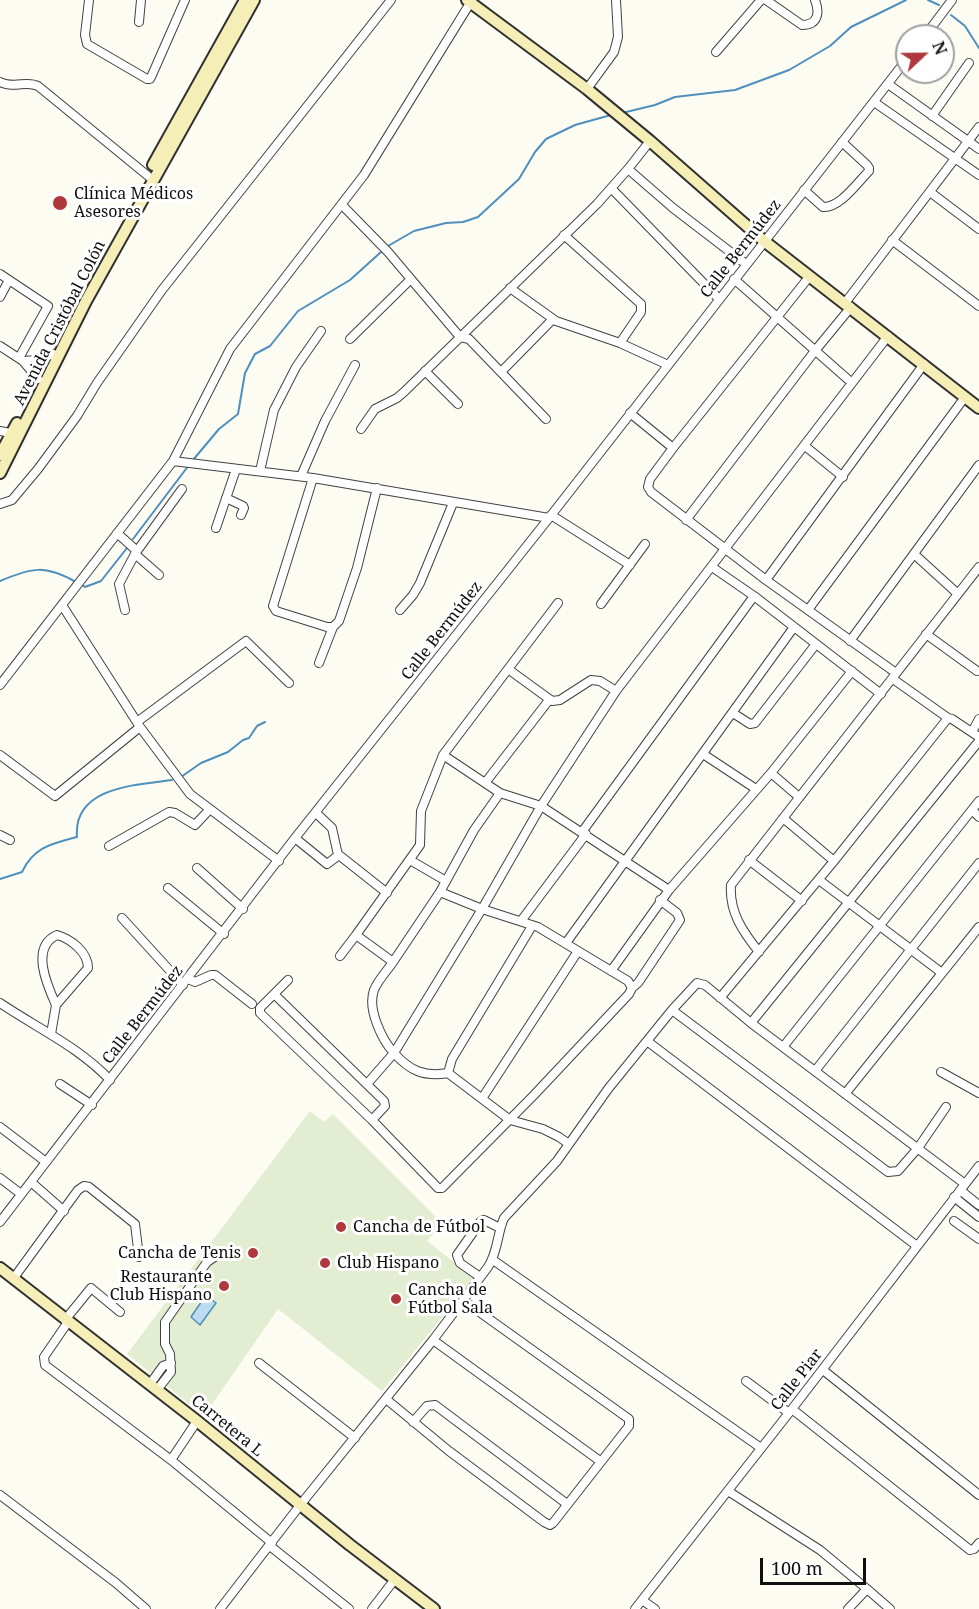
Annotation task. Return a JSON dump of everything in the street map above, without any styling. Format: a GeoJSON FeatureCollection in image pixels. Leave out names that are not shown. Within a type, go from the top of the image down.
{"type":"FeatureCollection","features":[{"type":"Feature","properties":{"kind":"street"},"geometry":{"type":"LineString","coordinates":[[89,0],[85,35],[87,44],[147,79],[150,79],[152,75],[185,0]]}},
{"type":"Feature","properties":{"kind":"street"},"geometry":{"type":"LineString","coordinates":[[139,22],[141,0]]}},
{"type":"Feature","properties":{"kind":"street","name":"Avenida Cristóbal Colón"},"geometry":{"type":"LineString","coordinates":[[0,473],[38,379],[246,0]]}},
{"type":"Feature","properties":{"kind":"street","name":"Avenida Cristóbal Colón"},"geometry":{"type":"LineString","coordinates":[[0,455],[16,434],[150,178],[254,0]]}},
{"type":"Feature","properties":{"kind":"street"},"geometry":{"type":"LineString","coordinates":[[0,504],[12,500],[38,469],[162,290],[391,0]]}},
{"type":"Feature","properties":{"kind":"street"},"geometry":{"type":"LineString","coordinates":[[586,89],[614,52],[618,37],[616,0]]}},
{"type":"Feature","properties":{"kind":"street"},"geometry":{"type":"LineString","coordinates":[[716,52],[761,0]]}},
{"type":"Feature","properties":{"kind":"street"},"geometry":{"type":"LineString","coordinates":[[766,0],[805,26],[817,18],[818,10],[815,0]]}},
{"type":"Feature","properties":{"kind":"street"},"geometry":{"type":"LineString","coordinates":[[934,24],[952,0]]}},
{"type":"Feature","properties":{"kind":"street"},"geometry":{"type":"LineString","coordinates":[[0,685],[173,461],[230,349],[364,176],[469,1],[586,89],[650,141],[764,241],[979,408]]}},
{"type":"Feature","properties":{"kind":"street"},"geometry":{"type":"LineString","coordinates":[[932,116],[969,63]]}},
{"type":"Feature","properties":{"kind":"street","name":"Calle Bermúdez"},"geometry":{"type":"LineString","coordinates":[[0,1222],[224,934],[295,838],[895,75]]}},
{"type":"Feature","properties":{"kind":"street"},"geometry":{"type":"LineString","coordinates":[[0,82],[14,86],[26,84],[38,86],[150,178]]}},
{"type":"Feature","properties":{"kind":"street"},"geometry":{"type":"LineString","coordinates":[[888,84],[979,149]]}},
{"type":"Feature","properties":{"kind":"street"},"geometry":{"type":"LineString","coordinates":[[874,102],[979,175]]}},
{"type":"Feature","properties":{"kind":"street"},"geometry":{"type":"LineString","coordinates":[[686,520],[814,352],[892,240],[979,127]]}},
{"type":"Feature","properties":{"kind":"street"},"geometry":{"type":"LineString","coordinates":[[361,429],[375,409],[397,398],[564,235],[611,188],[650,141]]}},
{"type":"Feature","properties":{"kind":"street"},"geometry":{"type":"LineString","coordinates":[[804,190],[827,208],[838,202],[869,171],[870,168],[842,142]]}},
{"type":"Feature","properties":{"kind":"street"},"geometry":{"type":"LineString","coordinates":[[628,169],[673,208],[746,264]]}},
{"type":"Feature","properties":{"kind":"street"},"geometry":{"type":"LineString","coordinates":[[611,188],[719,299]]}},
{"type":"Feature","properties":{"kind":"street"},"geometry":{"type":"LineString","coordinates":[[930,192],[979,229]]}},
{"type":"Feature","properties":{"kind":"street"},"geometry":{"type":"LineString","coordinates":[[342,205],[388,252],[460,337],[469,339],[546,419]]}},
{"type":"Feature","properties":{"kind":"street"},"geometry":{"type":"LineString","coordinates":[[564,235],[641,304],[641,312],[620,343]]}},
{"type":"Feature","properties":{"kind":"street"},"geometry":{"type":"LineString","coordinates":[[892,240],[979,306]]}},
{"type":"Feature","properties":{"kind":"street"},"geometry":{"type":"LineString","coordinates":[[0,274],[48,306],[21,359]]}},
{"type":"Feature","properties":{"kind":"street"},"geometry":{"type":"LineString","coordinates":[[809,277],[673,448],[650,479],[648,487],[651,492],[686,520],[850,641],[948,718],[977,737]]}},
{"type":"Feature","properties":{"kind":"street"},"geometry":{"type":"LineString","coordinates":[[350,339],[411,279]]}},
{"type":"Feature","properties":{"kind":"street"},"geometry":{"type":"LineString","coordinates":[[734,279],[814,352],[852,383]]}},
{"type":"Feature","properties":{"kind":"street"},"geometry":{"type":"LineString","coordinates":[[0,297],[9,280]]}},
{"type":"Feature","properties":{"kind":"street"},"geometry":{"type":"LineString","coordinates":[[510,288],[553,319],[620,343],[668,365]]}},
{"type":"Feature","properties":{"kind":"street"},"geometry":{"type":"LineString","coordinates":[[501,372],[553,319]]}},
{"type":"Feature","properties":{"kind":"street"},"geometry":{"type":"LineString","coordinates":[[260,471],[274,410],[296,367],[321,331]]}},
{"type":"Feature","properties":{"kind":"street"},"geometry":{"type":"LineString","coordinates":[[367,1084],[394,1053],[482,909],[541,806],[616,692],[888,336]]}},
{"type":"Feature","properties":{"kind":"street"},"geometry":{"type":"LineString","coordinates":[[0,346],[21,359],[38,379]]}},
{"type":"Feature","properties":{"kind":"street"},"geometry":{"type":"LineString","coordinates":[[21,359],[38,360],[53,354]]}},
{"type":"Feature","properties":{"kind":"street"},"geometry":{"type":"LineString","coordinates":[[766,580],[924,364]]}},
{"type":"Feature","properties":{"kind":"street"},"geometry":{"type":"LineString","coordinates":[[301,476],[325,421],[355,365]]}},
{"type":"Feature","properties":{"kind":"street"},"geometry":{"type":"LineString","coordinates":[[425,371],[458,404]]}},
{"type":"Feature","properties":{"kind":"street"},"geometry":{"type":"LineString","coordinates":[[808,610],[965,397]]}},
{"type":"Feature","properties":{"kind":"street"},"geometry":{"type":"LineString","coordinates":[[630,413],[673,448]]}},
{"type":"Feature","properties":{"kind":"street"},"geometry":{"type":"LineString","coordinates":[[0,431],[16,434]]}},
{"type":"Feature","properties":{"kind":"street"},"geometry":{"type":"LineString","coordinates":[[805,446],[843,477]]}},
{"type":"Feature","properties":{"kind":"street"},"geometry":{"type":"LineString","coordinates":[[173,461],[301,476],[453,503],[550,516],[630,565]]}},
{"type":"Feature","properties":{"kind":"street"},"geometry":{"type":"LineString","coordinates":[[850,641],[979,465]]}},
{"type":"Feature","properties":{"kind":"street"},"geometry":{"type":"LineString","coordinates":[[216,528],[236,469]]}},
{"type":"Feature","properties":{"kind":"street"},"geometry":{"type":"LineString","coordinates":[[313,478],[273,606],[276,611],[333,627]]}},
{"type":"Feature","properties":{"kind":"street"},"geometry":{"type":"LineString","coordinates":[[319,663],[333,627],[339,621],[357,568],[377,488]]}},
{"type":"Feature","properties":{"kind":"street"},"geometry":{"type":"LineString","coordinates":[[125,610],[119,584],[136,553],[182,489]]}},
{"type":"Feature","properties":{"kind":"street"},"geometry":{"type":"LineString","coordinates":[[226,498],[243,506],[241,515]]}},
{"type":"Feature","properties":{"kind":"street"},"geometry":{"type":"LineString","coordinates":[[400,610],[420,583],[453,503]]}},
{"type":"Feature","properties":{"kind":"street"},"geometry":{"type":"LineString","coordinates":[[117,533],[159,575]]}},
{"type":"Feature","properties":{"kind":"street"},"geometry":{"type":"LineString","coordinates":[[601,604],[645,544]]}},
{"type":"Feature","properties":{"kind":"street"},"geometry":{"type":"LineString","coordinates":[[914,554],[958,594]]}},
{"type":"Feature","properties":{"kind":"street"},"geometry":{"type":"LineString","coordinates":[[712,567],[754,596],[881,694]]}},
{"type":"Feature","properties":{"kind":"street"},"geometry":{"type":"LineString","coordinates":[[759,952],[738,922],[730,896],[731,885],[979,567]]}},
{"type":"Feature","properties":{"kind":"street"},"geometry":{"type":"LineString","coordinates":[[521,921],[754,596]]}},
{"type":"Feature","properties":{"kind":"street"},"geometry":{"type":"LineString","coordinates":[[340,956],[420,845],[421,811],[443,755],[558,603]]}},
{"type":"Feature","properties":{"kind":"street"},"geometry":{"type":"LineString","coordinates":[[62,605],[180,783],[206,807],[279,861]]}},
{"type":"Feature","properties":{"kind":"street"},"geometry":{"type":"LineString","coordinates":[[566,944],[794,627]]}},
{"type":"Feature","properties":{"kind":"street"},"geometry":{"type":"LineString","coordinates":[[926,634],[977,671]]}},
{"type":"Feature","properties":{"kind":"street"},"geometry":{"type":"LineString","coordinates":[[0,755],[55,796],[139,724],[246,641],[289,683]]}},
{"type":"Feature","properties":{"kind":"street"},"geometry":{"type":"LineString","coordinates":[[733,713],[750,724],[755,723],[816,644]]}},
{"type":"Feature","properties":{"kind":"street"},"geometry":{"type":"LineString","coordinates":[[508,669],[549,700],[560,700],[591,680],[600,681],[616,692]]}},
{"type":"Feature","properties":{"kind":"street"},"geometry":{"type":"LineString","coordinates":[[611,971],[660,900],[771,773],[852,671]]}},
{"type":"Feature","properties":{"kind":"street"},"geometry":{"type":"LineString","coordinates":[[485,783],[549,700]]}},
{"type":"Feature","properties":{"kind":"street"},"geometry":{"type":"LineString","coordinates":[[720,998],[802,901],[948,718]]}},
{"type":"Feature","properties":{"kind":"street"},"geometry":{"type":"LineString","coordinates":[[751,1023],[849,903],[977,737],[979,719]]}},
{"type":"Feature","properties":{"kind":"street"},"geometry":{"type":"LineString","coordinates":[[703,754],[756,789]]}},
{"type":"Feature","properties":{"kind":"street"},"geometry":{"type":"LineString","coordinates":[[443,755],[500,793],[541,806],[669,890]]}},
{"type":"Feature","properties":{"kind":"street"},"geometry":{"type":"LineString","coordinates":[[771,773],[799,796]]}},
{"type":"Feature","properties":{"kind":"street"},"geometry":{"type":"LineString","coordinates":[[500,793],[474,830],[440,892],[375,987],[372,1005],[382,1037],[394,1053],[414,1070],[436,1074],[448,1073],[483,1097],[510,1120],[543,1129],[569,1144]]}},
{"type":"Feature","properties":{"kind":"street"},"geometry":{"type":"LineString","coordinates":[[783,1047],[979,801]]}},
{"type":"Feature","properties":{"kind":"street"},"geometry":{"type":"LineString","coordinates":[[109,846],[169,812],[197,825],[201,820],[198,811],[206,807]]}},
{"type":"Feature","properties":{"kind":"street"},"geometry":{"type":"LineString","coordinates":[[972,810],[979,817]]}},
{"type":"Feature","properties":{"kind":"street"},"geometry":{"type":"LineString","coordinates":[[316,813],[332,828],[338,855],[387,893]]}},
{"type":"Feature","properties":{"kind":"street"},"geometry":{"type":"LineString","coordinates":[[783,818],[834,861]]}},
{"type":"Feature","properties":{"kind":"street"},"geometry":{"type":"LineString","coordinates":[[0,834],[10,840]]}},
{"type":"Feature","properties":{"kind":"street"},"geometry":{"type":"LineString","coordinates":[[295,838],[327,864],[338,855]]}},
{"type":"Feature","properties":{"kind":"street"},"geometry":{"type":"LineString","coordinates":[[749,860],[802,901]]}},
{"type":"Feature","properties":{"kind":"street"},"geometry":{"type":"LineString","coordinates":[[410,861],[446,881]]}},
{"type":"Feature","properties":{"kind":"street"},"geometry":{"type":"LineString","coordinates":[[814,1071],[979,862]]}},
{"type":"Feature","properties":{"kind":"street"},"geometry":{"type":"LineString","coordinates":[[197,868],[243,909]]}},
{"type":"Feature","properties":{"kind":"street"},"geometry":{"type":"LineString","coordinates":[[819,880],[942,973]]}},
{"type":"Feature","properties":{"kind":"street"},"geometry":{"type":"LineString","coordinates":[[168,888],[224,934]]}},
{"type":"Feature","properties":{"kind":"street"},"geometry":{"type":"LineString","coordinates":[[440,892],[482,909],[538,927],[628,981],[632,988]]}},
{"type":"Feature","properties":{"kind":"street"},"geometry":{"type":"LineString","coordinates":[[288,980],[260,1008],[260,1013],[440,1189],[510,1120],[638,983],[681,920],[677,913],[660,900]]}},
{"type":"Feature","properties":{"kind":"street"},"geometry":{"type":"LineString","coordinates":[[122,918],[185,982],[195,982],[215,975],[252,1004]]}},
{"type":"Feature","properties":{"kind":"street"},"geometry":{"type":"LineString","coordinates":[[448,1073],[452,1059],[532,926]]}},
{"type":"Feature","properties":{"kind":"street"},"geometry":{"type":"LineString","coordinates":[[845,1094],[979,927]]}},
{"type":"Feature","properties":{"kind":"street"},"geometry":{"type":"LineString","coordinates":[[51,1034],[56,1005],[86,971],[88,964],[86,957],[76,946],[57,935],[44,945],[42,951],[46,984],[56,1005]]}},
{"type":"Feature","properties":{"kind":"street"},"geometry":{"type":"LineString","coordinates":[[356,935],[393,962]]}},
{"type":"Feature","properties":{"kind":"street"},"geometry":{"type":"LineString","coordinates":[[483,1097],[578,951]]}},
{"type":"Feature","properties":{"kind":"street"},"geometry":{"type":"LineString","coordinates":[[220,1609],[300,1504],[464,1301],[493,1260],[504,1218],[557,1161],[608,1089],[697,983],[705,985],[751,1023],[918,1148],[979,1205]]}},
{"type":"Feature","properties":{"kind":"street"},"geometry":{"type":"LineString","coordinates":[[274,994],[385,1103],[385,1106],[372,1120]]}},
{"type":"Feature","properties":{"kind":"street"},"geometry":{"type":"LineString","coordinates":[[0,1003],[33,1026],[51,1034],[93,1064],[110,1080]]}},
{"type":"Feature","properties":{"kind":"street"},"geometry":{"type":"LineString","coordinates":[[672,1010],[886,1171],[893,1173],[898,1171],[918,1148],[946,1107]]}},
{"type":"Feature","properties":{"kind":"street"},"geometry":{"type":"LineString","coordinates":[[647,1041],[917,1246]]}},
{"type":"Feature","properties":{"kind":"street"},"geometry":{"type":"LineString","coordinates":[[941,1072],[979,1094]]}},
{"type":"Feature","properties":{"kind":"street"},"geometry":{"type":"LineString","coordinates":[[60,1084],[92,1105]]}},
{"type":"Feature","properties":{"kind":"street"},"geometry":{"type":"LineString","coordinates":[[0,1128],[46,1162]]}},
{"type":"Feature","properties":{"kind":"street","name":"Calle Piar"},"geometry":{"type":"LineString","coordinates":[[636,1609],[979,1166]]}},
{"type":"Feature","properties":{"kind":"street"},"geometry":{"type":"LineString","coordinates":[[0,1178],[21,1194]]}},
{"type":"Feature","properties":{"kind":"street"},"geometry":{"type":"LineString","coordinates":[[31,1182],[64,1212]]}},
{"type":"Feature","properties":{"kind":"street"},"geometry":{"type":"LineString","coordinates":[[13,1279],[78,1190],[84,1186],[89,1187],[135,1224],[139,1257]]}},
{"type":"Feature","properties":{"kind":"street"},"geometry":{"type":"LineString","coordinates":[[954,1197],[979,1217]]}},
{"type":"Feature","properties":{"kind":"street"},"geometry":{"type":"LineString","coordinates":[[480,1277],[460,1263],[457,1255],[481,1221],[500,1228]]}},
{"type":"Feature","properties":{"kind":"street"},"geometry":{"type":"LineString","coordinates":[[954,1221],[979,1239]]}},
{"type":"Feature","properties":{"kind":"street"},"geometry":{"type":"LineString","coordinates":[[154,1387],[171,1372],[170,1354],[165,1344],[165,1322],[207,1262],[219,1254]]}},
{"type":"Feature","properties":{"kind":"street"},"geometry":{"type":"LineString","coordinates":[[493,1260],[761,1448]]}},
{"type":"Feature","properties":{"kind":"street","name":"Carretera L"},"geometry":{"type":"LineString","coordinates":[[0,1268],[434,1609]]}},
{"type":"Feature","properties":{"kind":"street"},"geometry":{"type":"LineString","coordinates":[[120,1312],[91,1288],[66,1321],[44,1357],[45,1365],[171,1460],[349,1609]]}},
{"type":"Feature","properties":{"kind":"street"},"geometry":{"type":"LineString","coordinates":[[386,1399],[449,1451],[548,1525],[553,1523],[629,1426],[627,1417],[464,1301]]}},
{"type":"Feature","properties":{"kind":"street"},"geometry":{"type":"LineString","coordinates":[[434,1340],[600,1461]]}},
{"type":"Feature","properties":{"kind":"street"},"geometry":{"type":"LineString","coordinates":[[259,1363],[355,1438]]}},
{"type":"Feature","properties":{"kind":"street"},"geometry":{"type":"LineString","coordinates":[[822,1370],[979,1495]]}},
{"type":"Feature","properties":{"kind":"street"},"geometry":{"type":"LineString","coordinates":[[746,1381],[791,1411],[970,1550],[974,1550],[979,1543]]}},
{"type":"Feature","properties":{"kind":"street"},"geometry":{"type":"LineString","coordinates":[[413,1422],[427,1406],[435,1405],[567,1504]]}},
{"type":"Feature","properties":{"kind":"street"},"geometry":{"type":"LineString","coordinates":[[171,1460],[197,1421]]}},
{"type":"Feature","properties":{"kind":"street"},"geometry":{"type":"LineString","coordinates":[[728,1491],[820,1550],[891,1609]]}},
{"type":"Feature","properties":{"kind":"street"},"geometry":{"type":"LineString","coordinates":[[0,1495],[117,1583],[146,1609]]}},
{"type":"Feature","properties":{"kind":"street"},"geometry":{"type":"LineString","coordinates":[[372,1609],[395,1579]]}},
{"type":"Feature","properties":{"kind":"street"},"geometry":{"type":"LineString","coordinates":[[848,1609],[867,1588]]}},
{"type":"Feature","properties":{"kind":"street"},"geometry":{"type":"LineString","coordinates":[[642,1600],[655,1609]]}},
{"type":"Feature","properties":{"kind":"green space","name":"Club Hispano"},"geometry":{"type":"Polygon","coordinates":[[[310,1111],[324,1122],[333,1114],[442,1223],[427,1241],[474,1278],[382,1391],[278,1309],[204,1416],[127,1354],[310,1111]]]}},
{"type":"Feature","properties":{"kind":"water"},"geometry":{"type":"Polygon","coordinates":[[[206,1295],[216,1303],[200,1325],[191,1317],[206,1295]]]}},
{"type":"Feature","properties":{"kind":"waterway"},"geometry":{"type":"LineString","coordinates":[[622,113],[655,105],[675,97],[735,90],[789,70],[830,46],[851,27],[906,0]]}},
{"type":"Feature","properties":{"kind":"waterway"},"geometry":{"type":"LineString","coordinates":[[928,0],[939,5]]}},
{"type":"Feature","properties":{"kind":"waterway"},"geometry":{"type":"LineString","coordinates":[[951,15],[965,26],[979,48]]}},
{"type":"Feature","properties":{"kind":"waterway"},"geometry":{"type":"LineString","coordinates":[[388,246],[414,231],[478,217],[519,179],[535,152],[546,139],[575,125],[611,115]]}},
{"type":"Feature","properties":{"kind":"waterway"},"geometry":{"type":"LineString","coordinates":[[193,460],[219,429],[238,414],[245,373],[255,354],[270,346],[298,311],[350,280],[381,252]]}},
{"type":"Feature","properties":{"kind":"waterway"},"geometry":{"type":"LineString","coordinates":[[133,539],[189,465]]}},
{"type":"Feature","properties":{"kind":"waterway"},"geometry":{"type":"LineString","coordinates":[[82,585],[85,587],[101,581],[127,548]]}},
{"type":"Feature","properties":{"kind":"waterway"},"geometry":{"type":"LineString","coordinates":[[0,581],[21,573],[39,570],[56,573],[76,582]]}},
{"type":"Feature","properties":{"kind":"waterway"},"geometry":{"type":"LineString","coordinates":[[181,777],[201,763],[228,752],[249,738],[257,726],[265,722]]}},
{"type":"Feature","properties":{"kind":"waterway"},"geometry":{"type":"LineString","coordinates":[[0,879],[22,872],[32,857],[44,848],[77,837],[78,820],[85,808],[96,798],[125,787],[172,780]]}},
{"type":"Feature","properties":{"kind":"place","name":"Clínica Médicos Asesores"},"geometry":{"type":"Point","coordinates":[60,203]}},
{"type":"Feature","properties":{"kind":"place","name":"Cancha de Fútbol"},"geometry":{"type":"Point","coordinates":[341,1227]}},
{"type":"Feature","properties":{"kind":"place","name":"Cancha de Tenis"},"geometry":{"type":"Point","coordinates":[253,1253]}},
{"type":"Feature","properties":{"kind":"place","name":"Club Hispano"},"geometry":{"type":"Point","coordinates":[325,1263]}},
{"type":"Feature","properties":{"kind":"place","name":"Restaurante Club Hispano"},"geometry":{"type":"Point","coordinates":[224,1286]}},
{"type":"Feature","properties":{"kind":"place","name":"Cancha de Fútbol Sala"},"geometry":{"type":"Point","coordinates":[396,1299]}}]}
